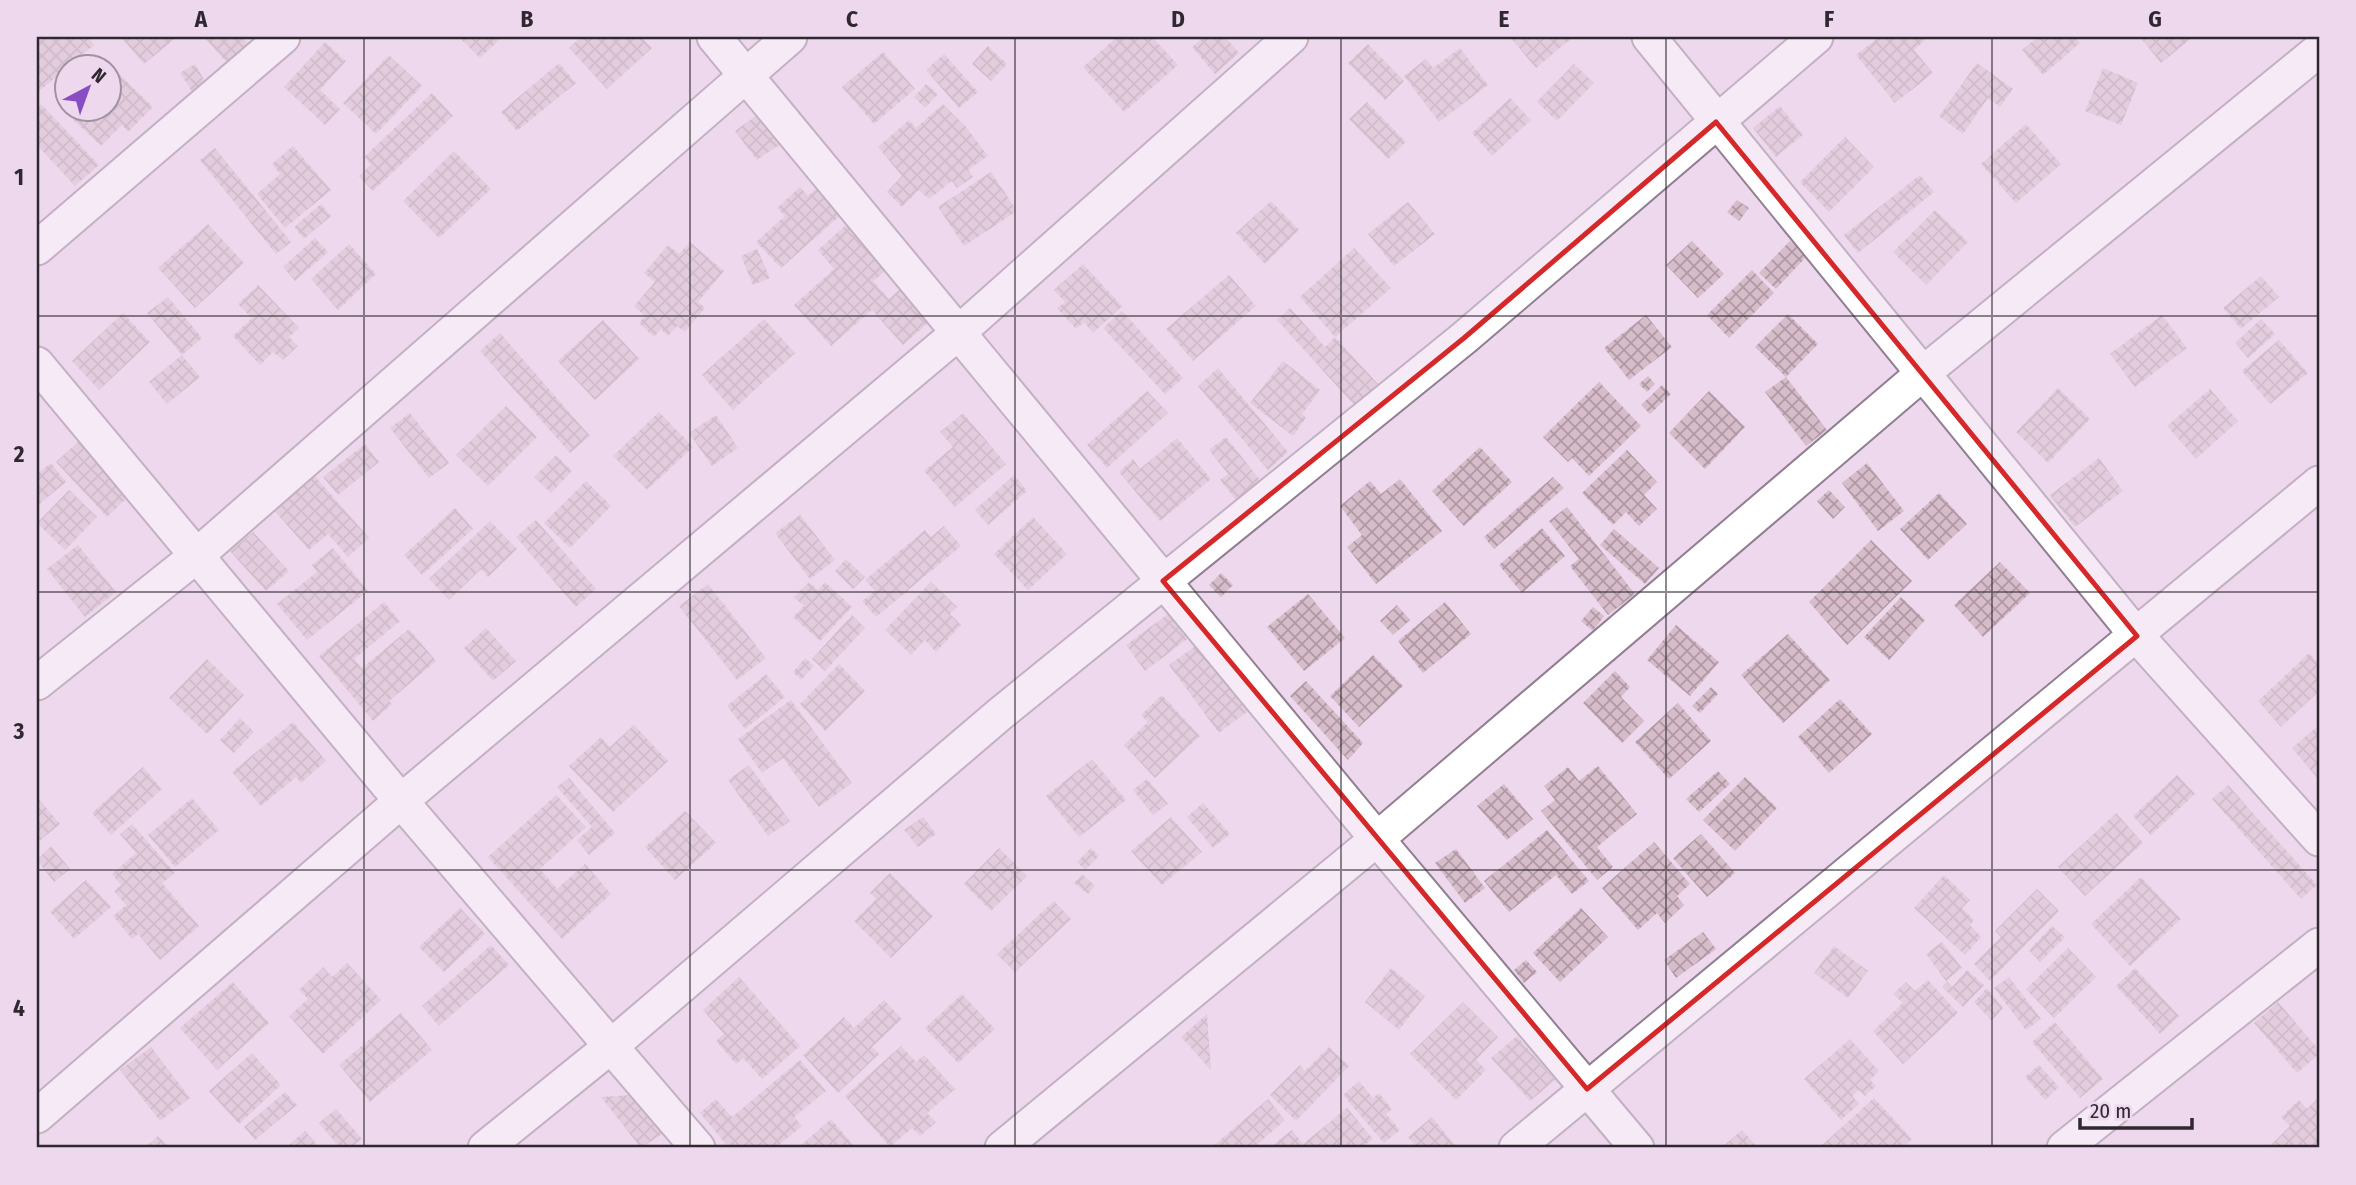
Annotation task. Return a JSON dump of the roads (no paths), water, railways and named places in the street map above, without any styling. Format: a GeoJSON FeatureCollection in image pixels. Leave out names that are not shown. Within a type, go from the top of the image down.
{"type":"FeatureCollection","features":[{"type":"Feature","properties":{"kind":"street"},"geometry":{"type":"LineString","coordinates":[[37,248],[283,37]]}},
{"type":"Feature","properties":{"kind":"street"},"geometry":{"type":"LineString","coordinates":[[714,37],[1377,839],[1637,1148]]}},
{"type":"Feature","properties":{"kind":"street"},"geometry":{"type":"LineString","coordinates":[[37,683],[195,557],[790,37]]}},
{"type":"Feature","properties":{"kind":"street"},"geometry":{"type":"LineString","coordinates":[[37,1116],[401,801],[958,333],[1291,37]]}},
{"type":"Feature","properties":{"kind":"street"},"geometry":{"type":"LineString","coordinates":[[1649,37],[2137,636],[2319,839]]}},
{"type":"Feature","properties":{"kind":"street"},"geometry":{"type":"LineString","coordinates":[[485,1148],[610,1047],[1000,714],[1464,338],[1816,37]]}},
{"type":"Feature","properties":{"kind":"street"},"geometry":{"type":"LineString","coordinates":[[1002,1148],[1377,839],[1922,374],[2319,50]]}},
{"type":"Feature","properties":{"kind":"street"},"geometry":{"type":"LineString","coordinates":[[37,364],[195,557],[698,1148]]}},
{"type":"Feature","properties":{"kind":"street"},"geometry":{"type":"LineString","coordinates":[[1516,1148],[2319,483]]}},
{"type":"Feature","properties":{"kind":"street"},"geometry":{"type":"LineString","coordinates":[[2064,1148],[2319,945]]}}]}
